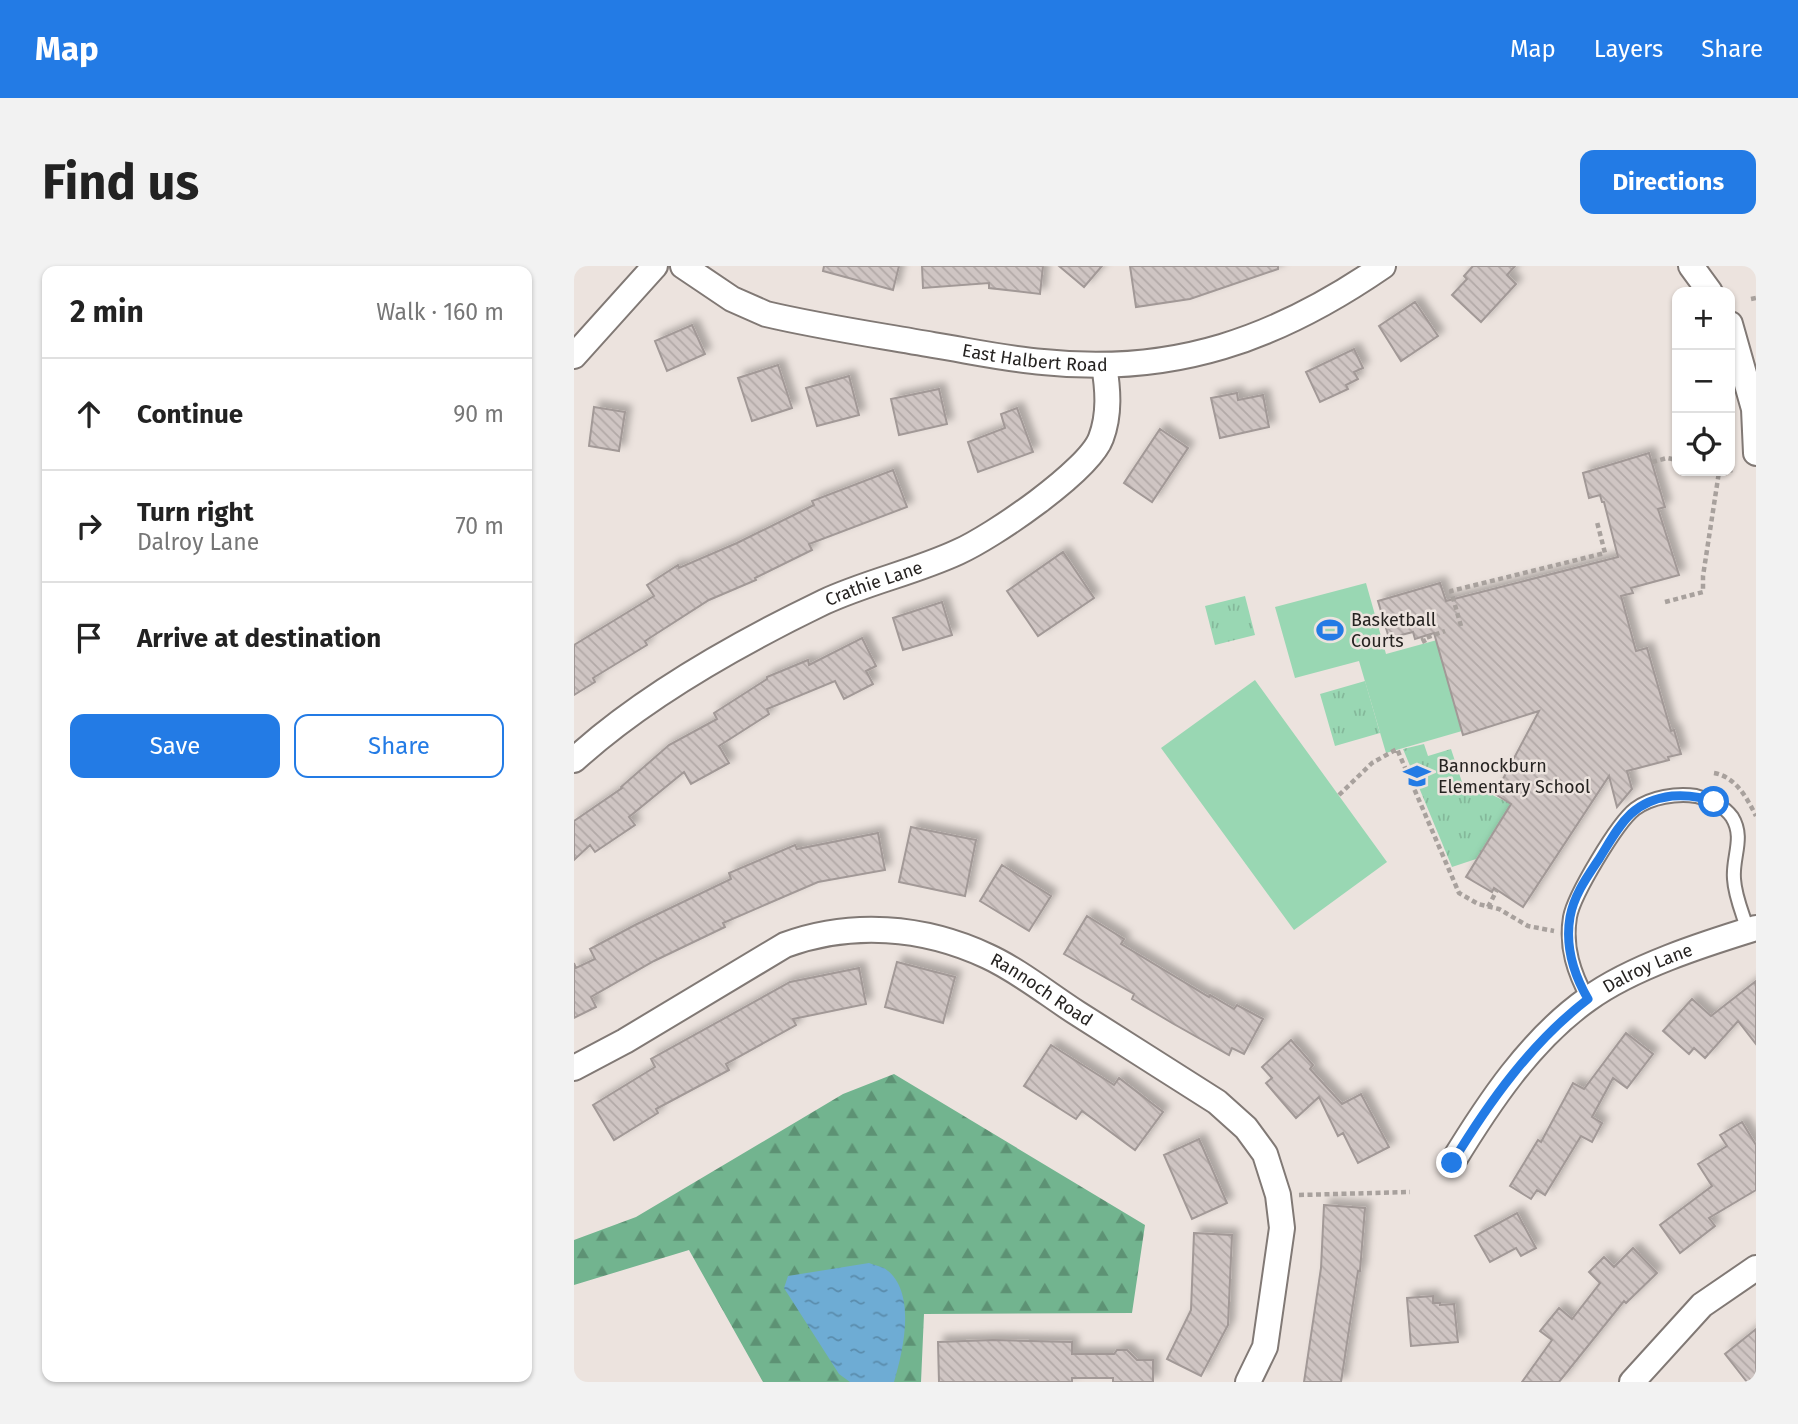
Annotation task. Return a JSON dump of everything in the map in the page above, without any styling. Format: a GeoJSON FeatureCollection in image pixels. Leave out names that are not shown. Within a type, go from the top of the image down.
{"type":"FeatureCollection","features":[{"type":"Feature","properties":{"kind":"street"},"geometry":{"type":"LineString","coordinates":[[574,356],[655,266]]}},
{"type":"Feature","properties":{"kind":"street","name":"East Halbert Road"},"geometry":{"type":"LineString","coordinates":[[683,266],[749,308],[778,317],[1002,357],[1044,363],[1104,365],[1169,360],[1229,346],[1298,318],[1339,296],[1383,266]]}},
{"type":"Feature","properties":{"kind":"street"},"geometry":{"type":"LineString","coordinates":[[1690,266],[1706,287]]}},
{"type":"Feature","properties":{"kind":"street"},"geometry":{"type":"LineString","coordinates":[[1735,342],[1754,409],[1756,453]]}},
{"type":"Feature","properties":{"kind":"street","name":"Crathie Lane"},"geometry":{"type":"LineString","coordinates":[[574,760],[596,740],[698,670],[826,601],[959,552],[1034,505],[1069,477],[1100,441],[1108,404],[1104,365]]}},
{"type":"Feature","properties":{"kind":"street","name":"Rannoch Road"},"geometry":{"type":"LineString","coordinates":[[574,1068],[625,1041],[785,946],[813,935],[884,929],[926,935],[989,957],[1217,1102],[1247,1128],[1265,1154],[1278,1195],[1282,1227],[1265,1347],[1248,1382]]}},
{"type":"Feature","properties":{"kind":"street","name":"Dalroy Lane"},"geometry":{"type":"LineString","coordinates":[[1452,1163],[1475,1124],[1528,1054],[1563,1018],[1602,989],[1669,958],[1752,929]]}},
{"type":"Feature","properties":{"kind":"street"},"geometry":{"type":"LineString","coordinates":[[1632,1382],[1703,1305],[1756,1268]]}},
{"type":"Feature","properties":{"kind":"lane"},"geometry":{"type":"LineString","coordinates":[[1588,999],[1570,958],[1569,928],[1573,905],[1583,884],[1623,821],[1643,804],[1668,797],[1692,796],[1714,802],[1731,817],[1739,835],[1734,885],[1752,929]]}},
{"type":"Feature","properties":{"kind":"path"},"geometry":{"type":"LineString","coordinates":[[1652,463],[1672,459]]}},
{"type":"Feature","properties":{"kind":"path"},"geometry":{"type":"LineString","coordinates":[[1665,602],[1703,592],[1716,476]]}},
{"type":"Feature","properties":{"kind":"path"},"geometry":{"type":"LineString","coordinates":[[1461,626],[1451,591],[1605,554],[1597,522]]}},
{"type":"Feature","properties":{"kind":"path"},"geometry":{"type":"LineString","coordinates":[[1425,643],[1423,639],[1445,631]]}},
{"type":"Feature","properties":{"kind":"path"},"geometry":{"type":"LineString","coordinates":[[1339,795],[1372,763],[1397,749],[1459,894],[1478,904],[1499,909],[1528,926],[1555,931]]}},
{"type":"Feature","properties":{"kind":"path"},"geometry":{"type":"LineString","coordinates":[[1714,773],[1727,777],[1737,785],[1756,816]]}},
{"type":"Feature","properties":{"kind":"path"},"geometry":{"type":"LineString","coordinates":[[1488,907],[1497,890]]}},
{"type":"Feature","properties":{"kind":"path"},"geometry":{"type":"LineString","coordinates":[[1291,1195],[1410,1192]]}},
{"type":"Feature","properties":{"kind":"green space"},"geometry":{"type":"Polygon","coordinates":[[[1366,583],[1386,654],[1437,640],[1462,731],[1386,753],[1359,661],[1295,678],[1275,607],[1366,583]]]}},
{"type":"Feature","properties":{"kind":"green space"},"geometry":{"type":"Polygon","coordinates":[[[1245,596],[1255,635],[1215,645],[1205,606],[1245,596]]]}},
{"type":"Feature","properties":{"kind":"green space"},"geometry":{"type":"Polygon","coordinates":[[[1255,680],[1387,862],[1294,930],[1161,748],[1255,680]]]}},
{"type":"Feature","properties":{"kind":"green space"},"geometry":{"type":"Polygon","coordinates":[[[1365,681],[1380,733],[1335,746],[1320,694],[1365,681]]]}},
{"type":"Feature","properties":{"kind":"green space"},"geometry":{"type":"Polygon","coordinates":[[[1424,744],[1428,756],[1451,749],[1466,794],[1480,789],[1511,804],[1476,859],[1452,867],[1403,749],[1424,744]]]}},
{"type":"Feature","properties":{"kind":"green space"},"geometry":{"type":"Polygon","coordinates":[[[894,1074],[1145,1225],[1132,1313],[924,1314],[921,1382],[763,1382],[689,1250],[574,1285],[574,1240],[636,1217],[843,1094],[894,1074]]]}},
{"type":"Feature","properties":{"kind":"water"},"geometry":{"type":"Polygon","coordinates":[[[869,1263],[884,1268],[895,1278],[901,1291],[904,1338],[894,1382],[850,1382],[839,1374],[784,1288],[788,1276],[869,1263]]]}},
{"type":"Feature","properties":{"kind":"building"},"geometry":{"type":"Polygon","coordinates":[[[824,266],[899,266],[893,290],[823,271],[824,266]]]}},
{"type":"Feature","properties":{"kind":"building"},"geometry":{"type":"Polygon","coordinates":[[[922,266],[1043,266],[1040,294],[989,288],[989,283],[923,288],[922,266]]]}},
{"type":"Feature","properties":{"kind":"building"},"geometry":{"type":"Polygon","coordinates":[[[1059,266],[1102,266],[1084,287],[1059,266]]]}},
{"type":"Feature","properties":{"kind":"building"},"geometry":{"type":"Polygon","coordinates":[[[1130,266],[1278,266],[1278,269],[1190,299],[1136,307],[1130,266]]]}},
{"type":"Feature","properties":{"kind":"building"},"geometry":{"type":"Polygon","coordinates":[[[1473,266],[1515,266],[1507,275],[1516,284],[1481,322],[1452,295],[1467,279],[1464,276],[1473,266]]]}},
{"type":"Feature","properties":{"kind":"building"},"geometry":{"type":"Polygon","coordinates":[[[1415,302],[1438,336],[1401,361],[1379,326],[1415,302]]]}},
{"type":"Feature","properties":{"kind":"building"},"geometry":{"type":"Polygon","coordinates":[[[692,325],[705,354],[667,371],[655,341],[692,325]]]}},
{"type":"Feature","properties":{"kind":"building"},"geometry":{"type":"Polygon","coordinates":[[[1354,349],[1363,368],[1354,372],[1358,379],[1346,385],[1348,389],[1320,402],[1306,372],[1354,349]]]}},
{"type":"Feature","properties":{"kind":"building"},"geometry":{"type":"Polygon","coordinates":[[[778,365],[792,408],[752,421],[738,378],[778,365]]]}},
{"type":"Feature","properties":{"kind":"building"},"geometry":{"type":"Polygon","coordinates":[[[849,376],[859,415],[817,426],[806,388],[849,376]]]}},
{"type":"Feature","properties":{"kind":"building"},"geometry":{"type":"Polygon","coordinates":[[[939,389],[947,424],[899,435],[891,399],[939,389]]]}},
{"type":"Feature","properties":{"kind":"building"},"geometry":{"type":"Polygon","coordinates":[[[1237,393],[1238,400],[1263,395],[1269,427],[1220,438],[1211,398],[1237,393]]]}},
{"type":"Feature","properties":{"kind":"building"},"geometry":{"type":"Polygon","coordinates":[[[594,407],[625,412],[619,451],[589,446],[594,407]]]}},
{"type":"Feature","properties":{"kind":"building"},"geometry":{"type":"Polygon","coordinates":[[[1017,408],[1033,452],[978,472],[968,442],[1005,428],[1001,414],[1017,408]]]}},
{"type":"Feature","properties":{"kind":"building"},"geometry":{"type":"Polygon","coordinates":[[[1160,429],[1188,448],[1152,502],[1124,483],[1160,429]]]}},
{"type":"Feature","properties":{"kind":"building"},"geometry":{"type":"Polygon","coordinates":[[[1649,453],[1665,507],[1658,509],[1679,575],[1631,588],[1633,593],[1621,596],[1636,651],[1647,648],[1671,731],[1674,730],[1681,754],[1668,757],[1669,760],[1627,771],[1632,789],[1617,807],[1609,776],[1523,907],[1494,888],[1492,892],[1466,877],[1511,804],[1495,794],[1539,711],[1463,735],[1434,633],[1415,639],[1413,632],[1389,638],[1378,601],[1440,583],[1446,601],[1618,557],[1604,502],[1600,495],[1589,498],[1583,473],[1649,453]]]}},
{"type":"Feature","properties":{"kind":"building"},"geometry":{"type":"Polygon","coordinates":[[[893,470],[907,507],[809,544],[812,550],[755,578],[756,580],[709,600],[645,641],[647,645],[593,678],[595,682],[574,695],[574,645],[654,596],[647,585],[678,565],[679,568],[737,543],[814,505],[812,501],[893,470]]]}},
{"type":"Feature","properties":{"kind":"building"},"geometry":{"type":"Polygon","coordinates":[[[1063,552],[1094,598],[1038,636],[1007,591],[1063,552]]]}},
{"type":"Feature","properties":{"kind":"building"},"geometry":{"type":"Polygon","coordinates":[[[942,602],[952,635],[903,650],[893,618],[942,602]]]}},
{"type":"Feature","properties":{"kind":"building"},"geometry":{"type":"Polygon","coordinates":[[[862,638],[876,666],[866,671],[873,684],[844,699],[835,681],[767,709],[769,714],[719,746],[729,763],[691,784],[684,772],[629,817],[635,825],[595,852],[590,845],[574,860],[574,821],[622,788],[669,745],[717,719],[714,713],[767,677],[808,660],[809,665],[862,638]]]}},
{"type":"Feature","properties":{"kind":"building"},"geometry":{"type":"Polygon","coordinates":[[[911,827],[976,840],[965,896],[899,882],[911,827]]]}},
{"type":"Feature","properties":{"kind":"building"},"geometry":{"type":"Polygon","coordinates":[[[878,833],[885,870],[818,882],[723,923],[725,927],[654,961],[591,997],[596,1007],[574,1018],[574,963],[576,968],[595,959],[590,949],[731,879],[729,873],[795,845],[797,849],[878,833]]]}},
{"type":"Feature","properties":{"kind":"building"},"geometry":{"type":"Polygon","coordinates":[[[1002,865],[1051,896],[1029,931],[980,901],[1002,865]]]}},
{"type":"Feature","properties":{"kind":"building"},"geometry":{"type":"Polygon","coordinates":[[[1087,916],[1124,939],[1121,944],[1209,997],[1210,995],[1234,1009],[1237,1005],[1263,1019],[1244,1054],[1232,1048],[1229,1055],[1132,999],[1134,994],[1064,954],[1087,916]]]}},
{"type":"Feature","properties":{"kind":"building"},"geometry":{"type":"Polygon","coordinates":[[[897,962],[955,977],[943,1023],[885,1007],[897,962]]]}},
{"type":"Feature","properties":{"kind":"building"},"geometry":{"type":"Polygon","coordinates":[[[859,968],[866,1004],[793,1019],[796,1025],[726,1064],[729,1070],[656,1109],[658,1113],[614,1140],[593,1105],[655,1067],[651,1059],[790,982],[859,968]]]}},
{"type":"Feature","properties":{"kind":"building"},"geometry":{"type":"Polygon","coordinates":[[[1756,981],[1756,1044],[1738,1021],[1705,1058],[1694,1048],[1689,1054],[1663,1031],[1692,999],[1711,1016],[1756,981]]]}},
{"type":"Feature","properties":{"kind":"building"},"geometry":{"type":"Polygon","coordinates":[[[1626,1033],[1653,1054],[1627,1088],[1613,1078],[1592,1117],[1602,1123],[1592,1142],[1581,1136],[1545,1195],[1537,1190],[1531,1199],[1510,1186],[1538,1140],[1541,1142],[1573,1083],[1584,1089],[1626,1033]]]}},
{"type":"Feature","properties":{"kind":"building"},"geometry":{"type":"Polygon","coordinates":[[[1291,1040],[1313,1065],[1310,1069],[1342,1104],[1361,1094],[1389,1147],[1358,1163],[1343,1133],[1338,1136],[1319,1097],[1296,1118],[1266,1083],[1272,1078],[1262,1067],[1291,1040]]]}},
{"type":"Feature","properties":{"kind":"building"},"geometry":{"type":"Polygon","coordinates":[[[1051,1045],[1114,1085],[1119,1078],[1163,1112],[1135,1150],[1082,1111],[1076,1119],[1024,1086],[1051,1045]]]}},
{"type":"Feature","properties":{"kind":"building"},"geometry":{"type":"Polygon","coordinates":[[[1742,1122],[1756,1145],[1756,1190],[1709,1218],[1715,1226],[1680,1253],[1660,1225],[1712,1186],[1698,1164],[1727,1146],[1720,1135],[1742,1122]]]}},
{"type":"Feature","properties":{"kind":"building"},"geometry":{"type":"Polygon","coordinates":[[[1199,1139],[1227,1203],[1192,1219],[1164,1155],[1199,1139]]]}},
{"type":"Feature","properties":{"kind":"building"},"geometry":{"type":"Polygon","coordinates":[[[1324,1205],[1365,1208],[1360,1271],[1341,1382],[1304,1382],[1321,1268],[1324,1205]]]}},
{"type":"Feature","properties":{"kind":"building"},"geometry":{"type":"Polygon","coordinates":[[[1517,1213],[1536,1248],[1521,1256],[1516,1248],[1490,1262],[1475,1236],[1517,1213]]]}},
{"type":"Feature","properties":{"kind":"building"},"geometry":{"type":"Polygon","coordinates":[[[1194,1233],[1232,1235],[1228,1325],[1201,1376],[1167,1359],[1191,1310],[1194,1233]]]}},
{"type":"Feature","properties":{"kind":"building"},"geometry":{"type":"Polygon","coordinates":[[[1633,1248],[1657,1273],[1626,1303],[1624,1301],[1559,1382],[1522,1382],[1552,1340],[1540,1331],[1559,1308],[1572,1319],[1600,1283],[1589,1272],[1604,1257],[1614,1267],[1633,1248]]]}},
{"type":"Feature","properties":{"kind":"building"},"geometry":{"type":"Polygon","coordinates":[[[1433,1296],[1433,1303],[1454,1304],[1458,1342],[1411,1346],[1407,1298],[1433,1296]]]}},
{"type":"Feature","properties":{"kind":"building"},"geometry":{"type":"Polygon","coordinates":[[[1756,1329],[1756,1382],[1747,1382],[1725,1354],[1756,1329]]]}},
{"type":"Feature","properties":{"kind":"building"},"geometry":{"type":"Polygon","coordinates":[[[938,1342],[1072,1342],[1072,1354],[1114,1354],[1117,1350],[1127,1350],[1137,1360],[1153,1360],[1153,1382],[1072,1378],[1072,1382],[939,1382],[938,1342]]]}},
{"type":"Feature","properties":{"kind":"place","name":"Basketball Courts"},"geometry":{"type":"Point","coordinates":[1330,630]}},
{"type":"Feature","properties":{"kind":"place","name":"Bannockburn Elementary School"},"geometry":{"type":"Point","coordinates":[1417,776]}},
{"type":"Feature","properties":{"kind":"route"},"geometry":{"type":"LineString","coordinates":[[1452,1163],[1475,1124],[1528,1054],[1563,1018],[1588,999],[1570,958],[1570,916],[1583,884],[1623,821],[1635,808],[1668,797],[1692,796],[1714,802]]}}]}
